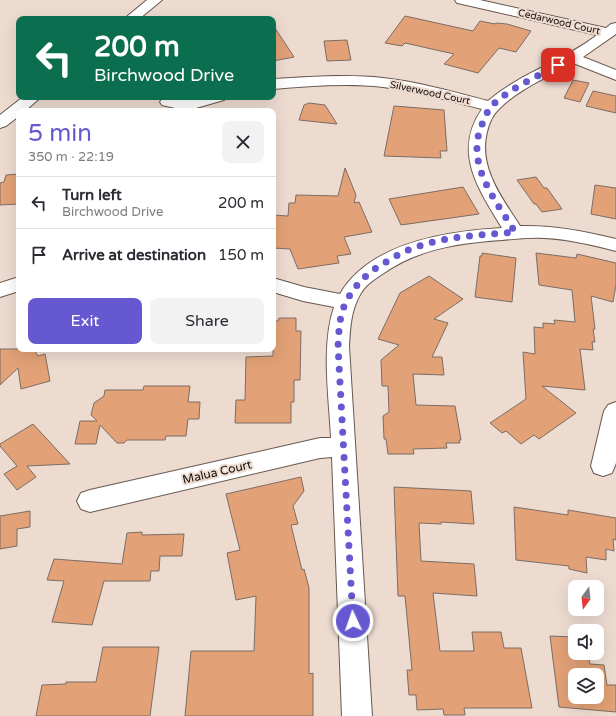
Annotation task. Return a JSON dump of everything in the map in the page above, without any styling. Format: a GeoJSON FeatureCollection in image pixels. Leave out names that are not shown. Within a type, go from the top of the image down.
{"type":"FeatureCollection","features":[{"type":"Feature","properties":{"kind":"street"},"geometry":{"type":"LineString","coordinates":[[135,16],[155,0]]}},
{"type":"Feature","properties":{"kind":"street","name":"Cedarwood Court"},"geometry":{"type":"LineString","coordinates":[[462,0],[612,30]]}},
{"type":"Feature","properties":{"kind":"street"},"geometry":{"type":"LineString","coordinates":[[515,232],[491,193],[479,166],[476,152],[477,137],[491,107],[517,88],[572,58],[597,42],[612,30]]}},
{"type":"Feature","properties":{"kind":"street"},"geometry":{"type":"LineString","coordinates":[[572,58],[616,75]]}},
{"type":"Feature","properties":{"kind":"street","name":"Silverwood Court"},"geometry":{"type":"LineString","coordinates":[[276,84],[338,80],[376,82],[422,89],[491,107]]}},
{"type":"Feature","properties":{"kind":"street"},"geometry":{"type":"LineString","coordinates":[[19,108],[29,100]]}},
{"type":"Feature","properties":{"kind":"street"},"geometry":{"type":"LineString","coordinates":[[168,102],[186,108],[209,100]]}},
{"type":"Feature","properties":{"kind":"street"},"geometry":{"type":"LineString","coordinates":[[0,123],[16,110]]}},
{"type":"Feature","properties":{"kind":"street"},"geometry":{"type":"LineString","coordinates":[[357,716],[338,346],[339,324],[346,302],[355,287],[370,272],[396,256],[419,246],[472,236],[515,232],[543,232],[574,236],[616,245]]}},
{"type":"Feature","properties":{"kind":"street"},"geometry":{"type":"LineString","coordinates":[[0,290],[16,285]]}},
{"type":"Feature","properties":{"kind":"street"},"geometry":{"type":"LineString","coordinates":[[276,286],[303,294],[346,302]]}},
{"type":"Feature","properties":{"kind":"street"},"geometry":{"type":"LineString","coordinates":[[603,466],[616,411]]}},
{"type":"Feature","properties":{"kind":"street","name":"Malua Court"},"geometry":{"type":"LineString","coordinates":[[90,501],[320,448],[344,447]]}},
{"type":"Feature","properties":{"kind":"building"},"geometry":{"type":"Polygon","coordinates":[[[405,16],[473,31],[480,21],[495,24],[507,24],[531,31],[516,52],[499,48],[478,73],[444,64],[454,54],[405,43],[402,46],[385,43],[405,16]]]}},
{"type":"Feature","properties":{"kind":"building"},"geometry":{"type":"Polygon","coordinates":[[[276,30],[294,57],[276,60],[276,30]]]}},
{"type":"Feature","properties":{"kind":"building"},"geometry":{"type":"Polygon","coordinates":[[[347,40],[351,60],[327,61],[324,41],[347,40]]]}},
{"type":"Feature","properties":{"kind":"building"},"geometry":{"type":"Polygon","coordinates":[[[573,80],[589,83],[580,102],[564,98],[573,80]]]}},
{"type":"Feature","properties":{"kind":"building"},"geometry":{"type":"Polygon","coordinates":[[[593,91],[616,96],[616,113],[586,106],[593,91]]]}},
{"type":"Feature","properties":{"kind":"building"},"geometry":{"type":"Polygon","coordinates":[[[309,103],[325,105],[337,124],[299,120],[304,105],[309,103]]]}},
{"type":"Feature","properties":{"kind":"building"},"geometry":{"type":"Polygon","coordinates":[[[394,106],[444,110],[447,151],[440,151],[441,158],[384,156],[394,106]]]}},
{"type":"Feature","properties":{"kind":"building"},"geometry":{"type":"Polygon","coordinates":[[[345,168],[356,195],[354,203],[359,202],[372,232],[344,237],[351,254],[337,256],[339,263],[298,269],[290,249],[276,248],[276,215],[288,216],[289,203],[295,203],[296,195],[338,196],[345,168]]]}},
{"type":"Feature","properties":{"kind":"building"},"geometry":{"type":"Polygon","coordinates":[[[16,174],[16,204],[0,205],[0,183],[4,182],[6,175],[16,174]]]}},
{"type":"Feature","properties":{"kind":"building"},"geometry":{"type":"Polygon","coordinates":[[[536,177],[544,188],[547,188],[562,209],[542,212],[536,204],[534,204],[517,180],[536,177]]]}},
{"type":"Feature","properties":{"kind":"building"},"geometry":{"type":"Polygon","coordinates":[[[595,185],[616,188],[616,219],[591,214],[595,185]]]}},
{"type":"Feature","properties":{"kind":"building"},"geometry":{"type":"Polygon","coordinates":[[[463,187],[479,214],[401,225],[389,199],[463,187]]]}},
{"type":"Feature","properties":{"kind":"building"},"geometry":{"type":"Polygon","coordinates":[[[482,253],[516,258],[512,302],[475,297],[480,256],[482,256],[482,253]]]}},
{"type":"Feature","properties":{"kind":"building"},"geometry":{"type":"Polygon","coordinates":[[[536,253],[576,258],[577,254],[616,263],[616,285],[613,302],[591,296],[595,342],[592,342],[593,350],[580,349],[585,390],[542,386],[576,413],[539,439],[534,435],[521,444],[506,431],[502,433],[490,423],[526,399],[523,352],[535,354],[534,327],[543,328],[543,323],[555,324],[554,320],[575,322],[572,290],[539,285],[536,253]]]}},
{"type":"Feature","properties":{"kind":"building"},"geometry":{"type":"Polygon","coordinates":[[[429,276],[463,299],[434,319],[448,323],[432,357],[442,357],[444,375],[413,374],[416,405],[455,406],[461,440],[459,440],[460,443],[446,443],[447,448],[413,449],[414,454],[388,454],[386,439],[384,439],[383,416],[389,412],[388,386],[382,386],[381,360],[399,345],[378,339],[400,293],[429,276]]]}},
{"type":"Feature","properties":{"kind":"building"},"geometry":{"type":"Polygon","coordinates":[[[279,318],[296,318],[296,331],[301,331],[300,380],[294,380],[294,402],[291,402],[291,423],[235,423],[236,400],[245,400],[246,357],[273,356],[273,352],[276,352],[276,321],[278,321],[279,318]]]}},
{"type":"Feature","properties":{"kind":"building"},"geometry":{"type":"Polygon","coordinates":[[[0,349],[16,349],[16,352],[36,352],[38,356],[45,354],[50,381],[21,389],[18,368],[0,385],[0,349]]]}},
{"type":"Feature","properties":{"kind":"building"},"geometry":{"type":"Polygon","coordinates":[[[144,386],[190,386],[188,402],[200,402],[199,419],[188,419],[186,436],[166,436],[165,440],[127,440],[124,443],[117,443],[100,425],[96,444],[75,444],[80,421],[97,421],[91,415],[94,403],[104,396],[105,390],[143,390],[144,386]]]}},
{"type":"Feature","properties":{"kind":"building"},"geometry":{"type":"Polygon","coordinates":[[[33,424],[70,464],[27,466],[36,477],[17,490],[4,474],[17,466],[0,446],[0,444],[33,424]]]}},
{"type":"Feature","properties":{"kind":"building"},"geometry":{"type":"Polygon","coordinates":[[[301,477],[304,491],[293,506],[298,524],[291,525],[302,570],[304,569],[309,588],[309,674],[313,673],[313,716],[185,716],[191,651],[254,651],[256,596],[236,600],[227,553],[240,550],[226,494],[301,477]]]}},
{"type":"Feature","properties":{"kind":"building"},"geometry":{"type":"Polygon","coordinates":[[[394,487],[471,491],[474,524],[441,522],[441,524],[419,523],[421,561],[474,564],[477,596],[433,593],[440,651],[474,651],[472,632],[501,632],[504,648],[521,648],[532,708],[464,708],[465,715],[444,715],[443,709],[417,710],[416,695],[409,695],[407,670],[412,670],[405,596],[398,596],[394,487]]]}},
{"type":"Feature","properties":{"kind":"building"},"geometry":{"type":"Polygon","coordinates":[[[514,507],[568,515],[568,510],[616,518],[616,540],[613,539],[614,551],[606,549],[606,560],[586,557],[587,573],[569,569],[569,566],[516,560],[514,507]]]}},
{"type":"Feature","properties":{"kind":"building"},"geometry":{"type":"Polygon","coordinates":[[[30,511],[30,527],[17,529],[17,546],[0,549],[0,516],[30,511]]]}},
{"type":"Feature","properties":{"kind":"building"},"geometry":{"type":"Polygon","coordinates":[[[142,532],[142,535],[184,534],[182,556],[160,556],[159,571],[151,571],[150,581],[104,581],[92,625],[52,622],[64,581],[47,580],[54,559],[122,564],[127,533],[142,532]]]}},
{"type":"Feature","properties":{"kind":"building"},"geometry":{"type":"Polygon","coordinates":[[[550,636],[568,637],[568,660],[589,660],[590,664],[604,665],[607,685],[616,685],[616,712],[559,707],[550,636]]]}},
{"type":"Feature","properties":{"kind":"building"},"geometry":{"type":"Polygon","coordinates":[[[103,647],[159,647],[150,716],[36,716],[42,685],[66,684],[66,682],[96,682],[103,647]]]}},
{"type":"Feature","properties":{"kind":"route"},"geometry":{"type":"LineString","coordinates":[[353,621],[338,346],[339,324],[346,302],[355,287],[370,272],[396,256],[419,246],[472,236],[515,232],[484,179],[476,152],[477,137],[491,107],[517,88],[558,65]]}}]}
